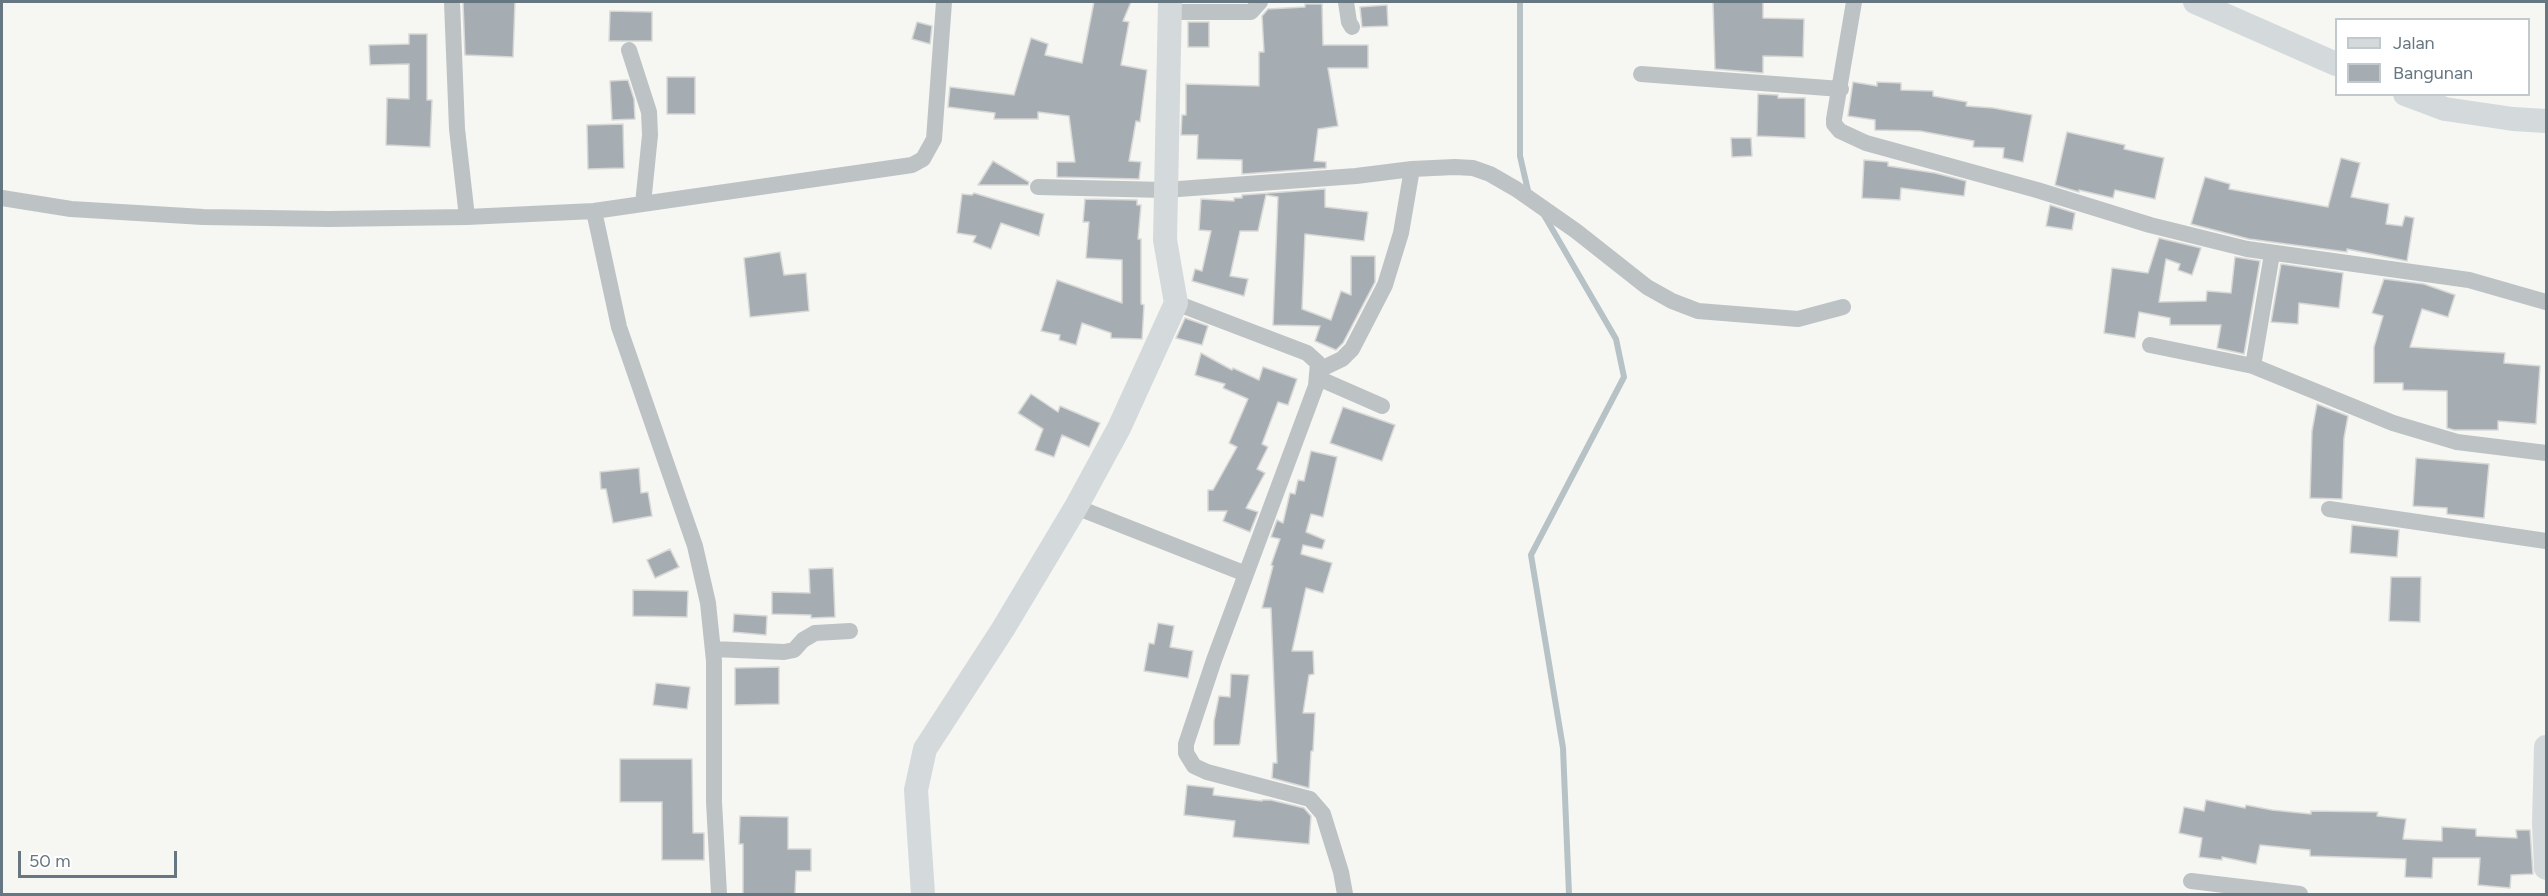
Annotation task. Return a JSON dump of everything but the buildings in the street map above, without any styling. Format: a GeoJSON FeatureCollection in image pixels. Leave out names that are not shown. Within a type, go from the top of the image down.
{"type":"FeatureCollection","features":[{"type":"Feature","properties":{"kind":"street"},"geometry":{"type":"LineString","coordinates":[[452,2],[457,129],[467,217]]}},
{"type":"Feature","properties":{"kind":"street"},"geometry":{"type":"LineString","coordinates":[[2,198],[71,209],[203,217],[329,219],[467,217],[594,211],[912,165],[923,159],[934,140],[944,2]]}},
{"type":"Feature","properties":{"kind":"street"},"geometry":{"type":"LineString","coordinates":[[923,894],[916,790],[926,749],[1003,629],[1076,507],[1119,428],[1176,303],[1165,240],[1170,7],[1251,12],[1260,2]]}},
{"type":"Feature","properties":{"kind":"street"},"geometry":{"type":"LineString","coordinates":[[1346,2],[1352,27]]}},
{"type":"Feature","properties":{"kind":"street"},"geometry":{"type":"LineString","coordinates":[[1854,2],[1834,124],[1840,131],[1866,143],[2037,190],[2150,225],[2272,254],[2395,268],[2469,280],[2547,302]]}},
{"type":"Feature","properties":{"kind":"street"},"geometry":{"type":"LineString","coordinates":[[2195,2],[2335,63]]}},
{"type":"Feature","properties":{"kind":"street"},"geometry":{"type":"LineString","coordinates":[[629,50],[649,112],[650,135],[643,204]]}},
{"type":"Feature","properties":{"kind":"street"},"geometry":{"type":"LineString","coordinates":[[1641,74],[1841,89]]}},
{"type":"Feature","properties":{"kind":"street"},"geometry":{"type":"LineString","coordinates":[[2410,96],[2445,109],[2513,119],[2547,121]]}},
{"type":"Feature","properties":{"kind":"street"},"geometry":{"type":"LineString","coordinates":[[1038,187],[1165,190],[1412,170],[1473,168],[1490,174],[1516,189],[1576,231],[1647,287],[1698,312],[1798,319],[1844,307]]}},
{"type":"Feature","properties":{"kind":"street"},"geometry":{"type":"LineString","coordinates":[[1318,374],[1342,359],[1352,349],[1385,285],[1401,233],[1412,170]]}},
{"type":"Feature","properties":{"kind":"street"},"geometry":{"type":"LineString","coordinates":[[594,211],[619,327],[695,546],[708,603],[713,649],[714,802],[719,894]]}},
{"type":"Feature","properties":{"kind":"street"},"geometry":{"type":"LineString","coordinates":[[2253,366],[2272,254]]}},
{"type":"Feature","properties":{"kind":"street"},"geometry":{"type":"LineString","coordinates":[[1176,303],[1307,353],[1313,357],[1318,374],[1214,660],[1186,744],[1186,753],[1194,766],[1207,772],[1310,799],[1323,814],[1341,872],[1345,894]]}},
{"type":"Feature","properties":{"kind":"street"},"geometry":{"type":"LineString","coordinates":[[2150,345],[2253,366],[2393,423],[2457,442],[2547,453]]}},
{"type":"Feature","properties":{"kind":"street"},"geometry":{"type":"LineString","coordinates":[[1318,374],[1382,406]]}},
{"type":"Feature","properties":{"kind":"street"},"geometry":{"type":"LineString","coordinates":[[1076,507],[1246,574]]}},
{"type":"Feature","properties":{"kind":"street"},"geometry":{"type":"LineString","coordinates":[[2329,509],[2547,541]]}},
{"type":"Feature","properties":{"kind":"street"},"geometry":{"type":"LineString","coordinates":[[713,649],[784,652],[794,650],[815,633],[850,631]]}},
{"type":"Feature","properties":{"kind":"street"},"geometry":{"type":"LineString","coordinates":[[2547,747],[2544,823],[2547,868]]}},
{"type":"Feature","properties":{"kind":"street"},"geometry":{"type":"LineString","coordinates":[[2191,881],[2300,894]]}},
{"type":"Feature","properties":{"kind":"waterway"},"geometry":{"type":"LineString","coordinates":[[1520,2],[1520,156],[1529,195]]}},
{"type":"Feature","properties":{"kind":"waterway"},"geometry":{"type":"LineString","coordinates":[[1544,215],[1616,339],[1624,377],[1531,555],[1563,748],[1569,894]]}}]}
